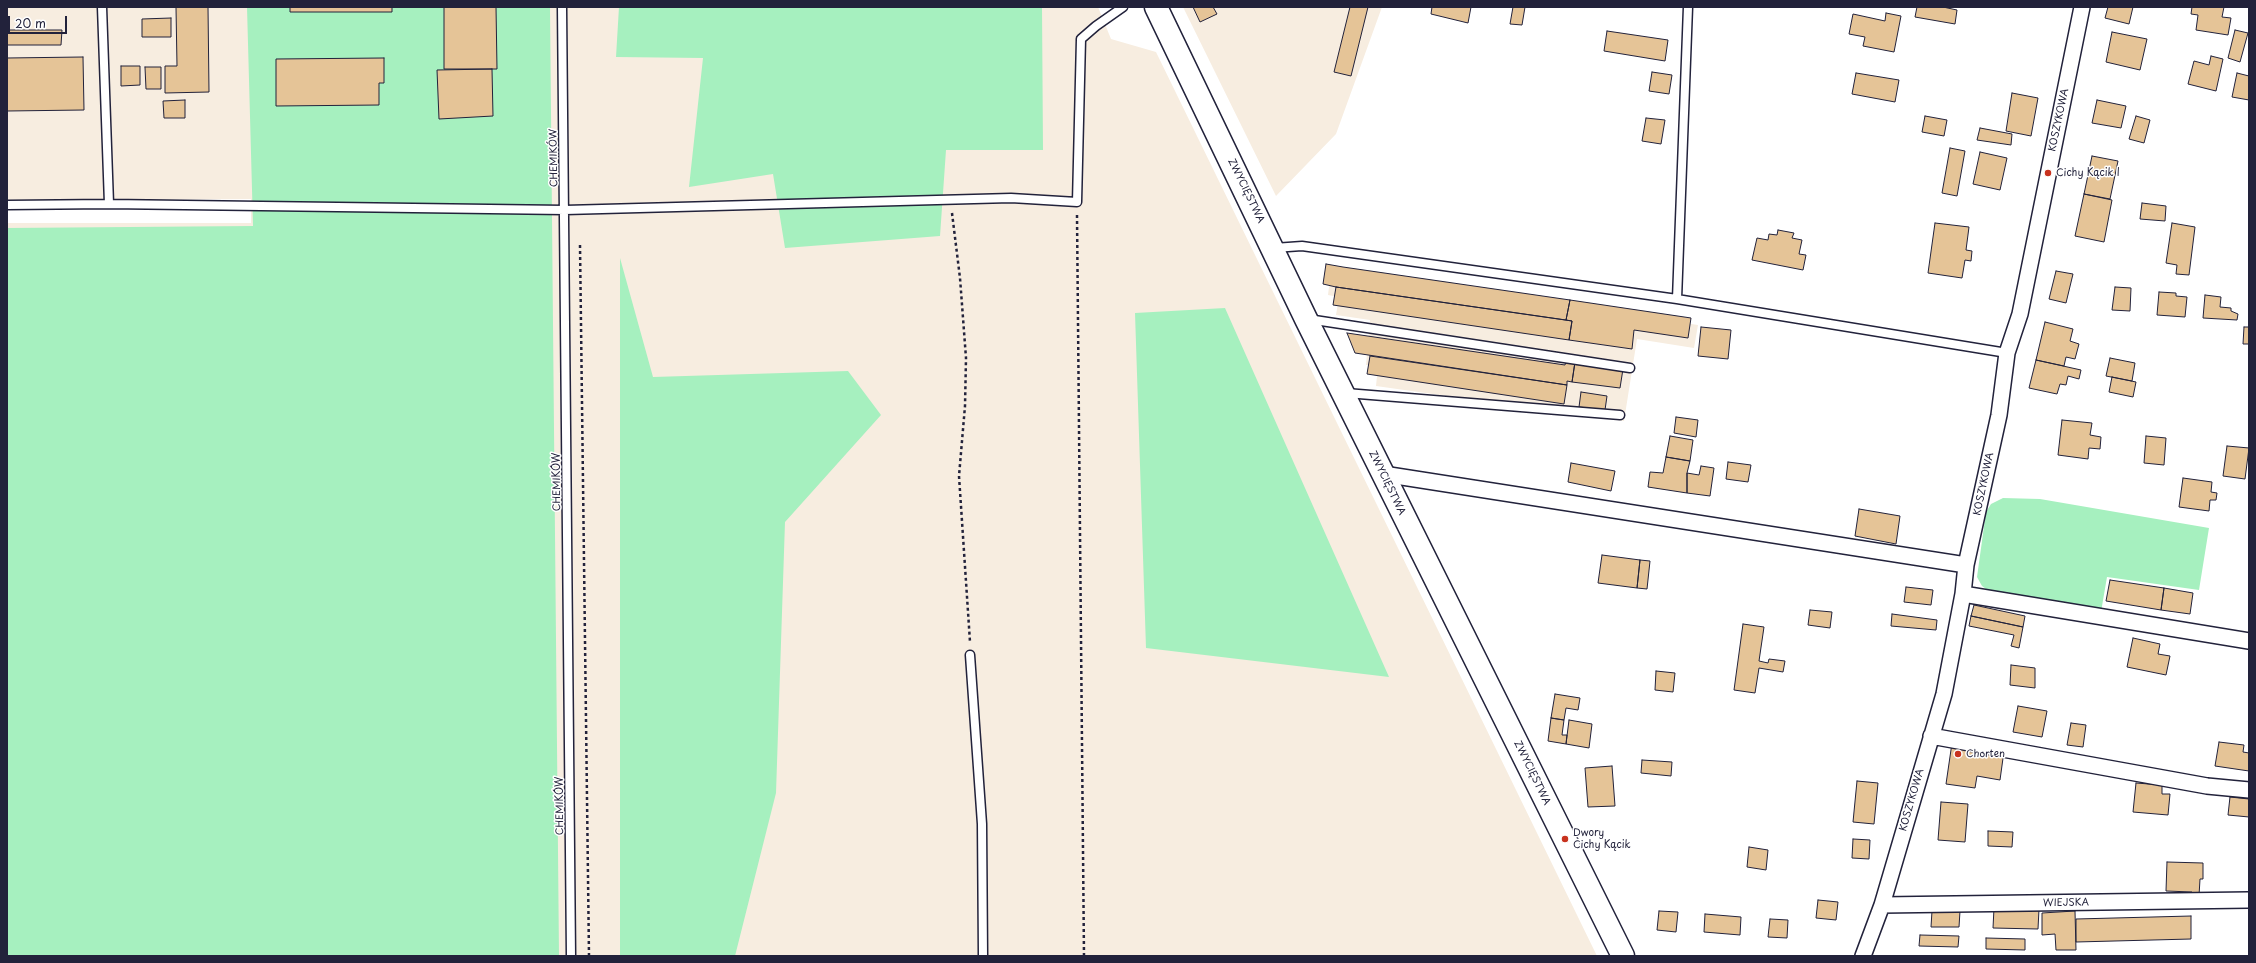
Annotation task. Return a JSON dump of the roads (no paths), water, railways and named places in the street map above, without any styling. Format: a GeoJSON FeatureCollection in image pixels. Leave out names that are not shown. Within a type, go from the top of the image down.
{"type":"FeatureCollection","features":[{"type":"Feature","properties":{"kind":"street","name":"ZWYCIĘSTWA"},"geometry":{"type":"LineString","coordinates":[[1156,7],[1306,319],[1344,392],[1383,474],[1623,956]]}},
{"type":"Feature","properties":{"kind":"street","name":"KOSZYKOWA"},"geometry":{"type":"LineString","coordinates":[[1863,956],[1882,905],[1944,694],[1963,594],[1966,565],[1999,415],[2007,353],[2020,314],[2082,7]]}},
{"type":"Feature","properties":{"kind":"street"},"geometry":{"type":"LineString","coordinates":[[1383,474],[1966,565]]}},
{"type":"Feature","properties":{"kind":"street"},"geometry":{"type":"LineString","coordinates":[[1963,594],[2249,641]]}},
{"type":"Feature","properties":{"kind":"street"},"geometry":{"type":"LineString","coordinates":[[1931,736],[2207,786],[2249,790]]}},
{"type":"Feature","properties":{"kind":"street","name":"WIEJSKA"},"geometry":{"type":"LineString","coordinates":[[1882,905],[2249,900]]}},
{"type":"Feature","properties":{"kind":"lane"},"geometry":{"type":"LineString","coordinates":[[102,7],[109,204]]}},
{"type":"Feature","properties":{"kind":"lane","name":"CHEMIKÓW"},"geometry":{"type":"LineString","coordinates":[[562,7],[571,956]]}},
{"type":"Feature","properties":{"kind":"lane"},"geometry":{"type":"LineString","coordinates":[[7,204],[565,210],[951,200],[1052,199],[1077,202],[1081,39],[1096,26],[1123,7]]}},
{"type":"Feature","properties":{"kind":"lane"},"geometry":{"type":"LineString","coordinates":[[1677,298],[1688,7]]}},
{"type":"Feature","properties":{"kind":"lane"},"geometry":{"type":"LineString","coordinates":[[1273,248],[1302,246],[1677,298],[2007,353]]}},
{"type":"Feature","properties":{"kind":"lane"},"geometry":{"type":"LineString","coordinates":[[1306,319],[1630,368]]}},
{"type":"Feature","properties":{"kind":"lane"},"geometry":{"type":"LineString","coordinates":[[1344,392],[1620,415]]}},
{"type":"Feature","properties":{"kind":"lane"},"geometry":{"type":"LineString","coordinates":[[970,655],[982,824],[982,956]]}},
{"type":"Feature","properties":{"kind":"place","name":"Cichy Kącik I"},"geometry":{"type":"Point","coordinates":[2048,173]}},
{"type":"Feature","properties":{"kind":"place","name":"Chorten"},"geometry":{"type":"Point","coordinates":[1958,754]}},
{"type":"Feature","properties":{"kind":"place","name":"Dwory Cichy Kącik"},"geometry":{"type":"Point","coordinates":[1565,839]}}]}
